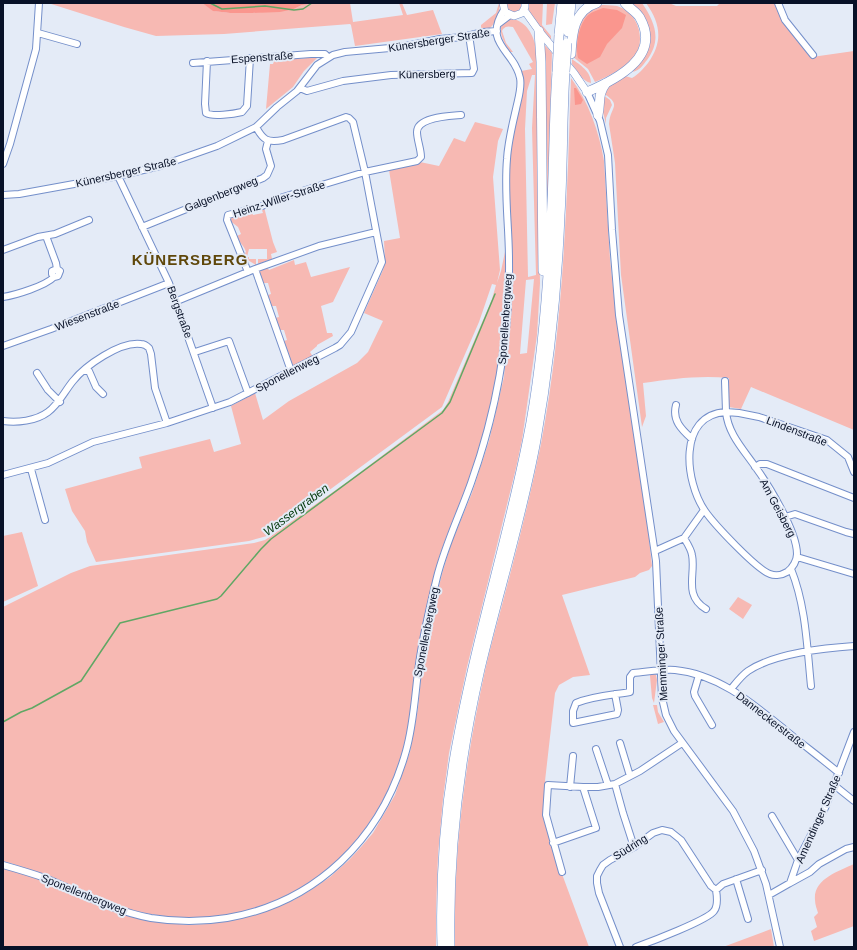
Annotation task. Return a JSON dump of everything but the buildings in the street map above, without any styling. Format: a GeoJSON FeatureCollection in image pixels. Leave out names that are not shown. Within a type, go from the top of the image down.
{"type":"FeatureCollection","features":[{"type":"Feature","properties":{"kind":"highway"},"geometry":{"type":"LineString","coordinates":[[450,947],[452,852],[460,774],[480,669],[511,550],[530,469],[546,373],[553,317],[559,244],[562,75],[559,35],[562,3]]}},
{"type":"Feature","properties":{"kind":"highway"},"geometry":{"type":"LineString","coordinates":[[442,947],[442,904],[445,844],[448,804],[456,751],[471,676],[506,536],[525,451],[538,372],[546,310],[552,202],[562,75],[570,63],[569,45],[571,3]]}},
{"type":"Feature","properties":{"kind":"highway"},"geometry":{"type":"LineString","coordinates":[[569,45],[575,23],[583,12],[598,3]]}},
{"type":"Feature","properties":{"kind":"highway"},"geometry":{"type":"LineString","coordinates":[[587,92],[607,82],[634,65],[639,59],[645,44],[644,27],[641,19],[626,4],[617,3]]}},
{"type":"Feature","properties":{"kind":"highway"},"geometry":{"type":"LineString","coordinates":[[539,31],[541,62],[543,268],[546,310]]}},
{"type":"Feature","properties":{"kind":"highway"},"geometry":{"type":"LineString","coordinates":[[598,116],[600,108],[600,92],[607,82]]}},
{"type":"Feature","properties":{"kind":"main road"},"geometry":{"type":"LineString","coordinates":[[506,9],[514,16],[523,9],[574,73],[587,92]]}},
{"type":"Feature","properties":{"kind":"street"},"geometry":{"type":"LineString","coordinates":[[3,164],[33,60],[38,32],[39,3]]}},
{"type":"Feature","properties":{"kind":"street"},"geometry":{"type":"LineString","coordinates":[[778,3],[785,20],[813,55]]}},
{"type":"Feature","properties":{"kind":"street","name":"Künersberger Straße"},"geometry":{"type":"LineString","coordinates":[[506,9],[498,24],[497,31],[499,43],[510,57]]}},
{"type":"Feature","properties":{"kind":"street","name":"Künersberger Straße"},"geometry":{"type":"LineString","coordinates":[[3,195],[20,194],[118,176],[160,166],[195,155],[256,127],[271,112],[290,98],[300,88],[315,68],[328,57],[345,52],[401,47],[440,39],[497,31]]}},
{"type":"Feature","properties":{"kind":"street"},"geometry":{"type":"LineString","coordinates":[[38,32],[77,44]]}},
{"type":"Feature","properties":{"kind":"street","name":"Künersberg"},"geometry":{"type":"LineString","coordinates":[[300,88],[307,91],[344,81],[391,75],[472,73],[474,69],[469,35]]}},
{"type":"Feature","properties":{"kind":"street","name":"Espenstraße"},"geometry":{"type":"LineString","coordinates":[[193,63],[323,53],[328,57]]}},
{"type":"Feature","properties":{"kind":"street","name":"Sponellenbergweg"},"geometry":{"type":"LineString","coordinates":[[3,865],[46,879],[89,898],[134,914],[164,920],[210,920],[256,911],[288,899],[305,890],[345,858],[374,822],[396,781],[406,752],[414,708],[421,651],[436,578],[482,451],[500,382],[506,322],[509,265],[506,166],[509,143],[519,96],[520,82],[518,72],[510,57]]}},
{"type":"Feature","properties":{"kind":"street"},"geometry":{"type":"LineString","coordinates":[[207,62],[206,113],[210,115],[230,114],[242,112],[247,106],[250,58]]}},
{"type":"Feature","properties":{"kind":"street","name":"Memminger Straße"},"geometry":{"type":"LineString","coordinates":[[587,92],[598,116],[606,142],[608,155],[616,289],[655,551],[658,586],[662,698],[671,725],[682,743],[733,811],[754,851],[762,870],[769,895],[780,947]]}},
{"type":"Feature","properties":{"kind":"street"},"geometry":{"type":"LineString","coordinates":[[365,172],[420,160],[421,155],[417,133],[418,127],[428,120],[461,115]]}},
{"type":"Feature","properties":{"kind":"street","name":"Sponellenweg"},"geometry":{"type":"LineString","coordinates":[[3,475],[48,464],[93,442],[167,423],[214,408],[248,393],[335,348],[349,335],[382,262],[365,172],[353,122],[346,117],[283,140],[268,141]]}},
{"type":"Feature","properties":{"kind":"street"},"geometry":{"type":"LineString","coordinates":[[256,127],[260,135],[268,141]]}},
{"type":"Feature","properties":{"kind":"street","name":"Galgenbergweg"},"geometry":{"type":"LineString","coordinates":[[142,227],[263,178],[267,175],[272,166],[266,149],[268,141]]}},
{"type":"Feature","properties":{"kind":"street","name":"Heinz-Willer-Straße"},"geometry":{"type":"LineString","coordinates":[[248,272],[227,220],[228,216],[262,206],[280,198],[365,172]]}},
{"type":"Feature","properties":{"kind":"street","name":"Bergstraße"},"geometry":{"type":"LineString","coordinates":[[118,176],[177,301],[214,408]]}},
{"type":"Feature","properties":{"kind":"street"},"geometry":{"type":"LineString","coordinates":[[3,250],[89,220]]}},
{"type":"Feature","properties":{"kind":"street"},"geometry":{"type":"LineString","coordinates":[[177,301],[255,269],[319,246],[376,232]]}},
{"type":"Feature","properties":{"kind":"street"},"geometry":{"type":"LineString","coordinates":[[3,297],[11,296],[43,284],[50,281],[54,277],[52,275],[52,271],[57,269],[56,262],[46,236]]}},
{"type":"Feature","properties":{"kind":"street"},"geometry":{"type":"LineString","coordinates":[[255,269],[291,371]]}},
{"type":"Feature","properties":{"kind":"street","name":"Wiesenstraße"},"geometry":{"type":"LineString","coordinates":[[3,346],[169,283]]}},
{"type":"Feature","properties":{"kind":"street"},"geometry":{"type":"LineString","coordinates":[[194,352],[229,341],[248,393]]}},
{"type":"Feature","properties":{"kind":"street"},"geometry":{"type":"LineString","coordinates":[[3,421],[13,422],[41,416],[60,402],[73,380],[92,363],[113,351],[135,344],[143,344],[149,348],[151,354],[155,388],[167,423]]}},
{"type":"Feature","properties":{"kind":"street"},"geometry":{"type":"LineString","coordinates":[[83,371],[89,371],[96,387],[103,394]]}},
{"type":"Feature","properties":{"kind":"street"},"geometry":{"type":"LineString","coordinates":[[37,372],[48,390],[60,402]]}},
{"type":"Feature","properties":{"kind":"street","name":"Am Geisberg"},"geometry":{"type":"LineString","coordinates":[[725,381],[728,427],[756,467],[785,517],[796,543],[797,557]]}},
{"type":"Feature","properties":{"kind":"street"},"geometry":{"type":"LineString","coordinates":[[676,405],[675,414],[677,422],[692,439]]}},
{"type":"Feature","properties":{"kind":"street"},"geometry":{"type":"LineString","coordinates":[[726,412],[716,413],[705,420],[696,430],[692,439],[690,450],[690,470],[694,488],[704,510],[736,546],[765,572],[777,575],[784,573],[791,569],[797,557],[854,574]]}},
{"type":"Feature","properties":{"kind":"street","name":"Lindenstraße"},"geometry":{"type":"LineString","coordinates":[[726,412],[759,417],[827,440],[848,457],[854,472]]}},
{"type":"Feature","properties":{"kind":"street"},"geometry":{"type":"LineString","coordinates":[[756,467],[760,464],[767,464],[854,498]]}},
{"type":"Feature","properties":{"kind":"street"},"geometry":{"type":"LineString","coordinates":[[31,469],[45,520]]}},
{"type":"Feature","properties":{"kind":"street"},"geometry":{"type":"LineString","coordinates":[[655,551],[684,538],[704,510]]}},
{"type":"Feature","properties":{"kind":"street"},"geometry":{"type":"LineString","coordinates":[[785,517],[795,514],[854,534]]}},
{"type":"Feature","properties":{"kind":"street"},"geometry":{"type":"LineString","coordinates":[[684,538],[693,556],[691,578],[694,597],[700,606],[706,609]]}},
{"type":"Feature","properties":{"kind":"street"},"geometry":{"type":"LineString","coordinates":[[791,569],[797,586],[804,617],[811,686]]}},
{"type":"Feature","properties":{"kind":"street"},"geometry":{"type":"LineString","coordinates":[[731,689],[754,667],[776,659],[807,652],[854,646]]}},
{"type":"Feature","properties":{"kind":"street","name":"Danneckerstraße"},"geometry":{"type":"LineString","coordinates":[[615,694],[630,692],[630,677],[633,674],[660,670],[674,670],[698,675],[731,689],[839,773]]}},
{"type":"Feature","properties":{"kind":"street"},"geometry":{"type":"LineString","coordinates":[[698,675],[694,692],[695,696],[712,725]]}},
{"type":"Feature","properties":{"kind":"street"},"geometry":{"type":"LineString","coordinates":[[615,694],[618,710],[617,714],[573,723],[573,711],[576,703],[588,698],[615,694]]}},
{"type":"Feature","properties":{"kind":"street","name":"Amendinger Straße"},"geometry":{"type":"LineString","coordinates":[[790,883],[798,860],[825,808],[854,732]]}},
{"type":"Feature","properties":{"kind":"street"},"geometry":{"type":"LineString","coordinates":[[620,743],[630,776]]}},
{"type":"Feature","properties":{"kind":"street"},"geometry":{"type":"LineString","coordinates":[[562,872],[546,815],[548,785],[583,787],[612,784],[640,771],[682,743]]}},
{"type":"Feature","properties":{"kind":"street"},"geometry":{"type":"LineString","coordinates":[[596,749],[612,784],[634,847]]}},
{"type":"Feature","properties":{"kind":"street"},"geometry":{"type":"LineString","coordinates":[[848,749],[854,754]]}},
{"type":"Feature","properties":{"kind":"street"},"geometry":{"type":"LineString","coordinates":[[570,786],[573,756]]}},
{"type":"Feature","properties":{"kind":"street"},"geometry":{"type":"LineString","coordinates":[[834,785],[854,801]]}},
{"type":"Feature","properties":{"kind":"street"},"geometry":{"type":"LineString","coordinates":[[553,843],[596,828],[583,787]]}},
{"type":"Feature","properties":{"kind":"street"},"geometry":{"type":"LineString","coordinates":[[772,816],[798,860]]}},
{"type":"Feature","properties":{"kind":"street","name":"Südring"},"geometry":{"type":"LineString","coordinates":[[620,947],[599,893],[597,876],[603,865],[634,847],[653,833],[662,830],[671,832],[681,840],[706,880],[716,890]]}},
{"type":"Feature","properties":{"kind":"street"},"geometry":{"type":"LineString","coordinates":[[769,895],[810,872],[819,864],[846,849],[854,847]]}},
{"type":"Feature","properties":{"kind":"street"},"geometry":{"type":"LineString","coordinates":[[636,947],[711,915],[715,910],[717,900],[716,890],[723,884],[762,870]]}},
{"type":"Feature","properties":{"kind":"street"},"geometry":{"type":"LineString","coordinates":[[736,880],[748,919]]}},
{"type":"Feature","properties":{"kind":"shaded area"},"geometry":{"type":"Polygon","coordinates":[[[48,3],[202,3],[214,11],[252,13],[294,9],[302,5],[350,3],[353,22],[403,15],[399,3],[402,3],[407,15],[433,10],[442,34],[355,46],[350,24],[224,34],[156,36],[48,3]]]}},
{"type":"Feature","properties":{"kind":"shaded area"},"geometry":{"type":"Polygon","coordinates":[[[202,3],[322,3],[302,5],[294,9],[280,12],[230,13],[213,11],[202,3]]]}},
{"type":"Feature","properties":{"kind":"shaded area"},"geometry":{"type":"Polygon","coordinates":[[[499,3],[500,6],[496,20],[492,26],[490,28],[481,28],[481,25],[496,13],[499,3]]]}},
{"type":"Feature","properties":{"kind":"shaded area"},"geometry":{"type":"Polygon","coordinates":[[[506,3],[522,3],[522,7],[516,13],[511,12],[507,9],[506,3]]]}},
{"type":"Feature","properties":{"kind":"shaded area"},"geometry":{"type":"Polygon","coordinates":[[[528,3],[543,3],[542,25],[551,36],[551,40],[530,14],[528,3]]]}},
{"type":"Feature","properties":{"kind":"shaded area"},"geometry":{"type":"Polygon","coordinates":[[[547,3],[555,3],[552,24],[546,25],[547,3]]]}},
{"type":"Feature","properties":{"kind":"shaded area"},"geometry":{"type":"Polygon","coordinates":[[[630,3],[642,3],[647,10],[655,31],[652,53],[639,69],[633,72],[648,41],[630,3]]]}},
{"type":"Feature","properties":{"kind":"shaded area"},"geometry":{"type":"Polygon","coordinates":[[[646,3],[669,3],[676,6],[717,6],[720,3],[776,3],[812,57],[854,51],[854,430],[751,387],[741,409],[729,407],[729,378],[707,377],[643,383],[646,416],[642,427],[621,275],[615,163],[609,124],[614,104],[609,97],[603,93],[612,84],[625,76],[632,78],[637,75],[653,55],[658,40],[658,33],[655,18],[646,3]]]}},
{"type":"Feature","properties":{"kind":"shaded area"},"geometry":{"type":"Polygon","coordinates":[[[599,5],[617,6],[630,14],[638,27],[640,43],[634,57],[626,65],[611,75],[595,82],[588,69],[572,56],[583,15],[599,5]]]}},
{"type":"Feature","properties":{"kind":"shaded area"},"geometry":{"type":"Polygon","coordinates":[[[603,8],[617,10],[626,15],[622,28],[607,44],[600,57],[587,64],[578,58],[577,53],[581,27],[587,16],[592,12],[603,8]]]}},
{"type":"Feature","properties":{"kind":"shaded area"},"geometry":{"type":"Polygon","coordinates":[[[513,19],[526,26],[536,47],[540,283],[537,335],[522,440],[467,667],[449,753],[438,855],[436,947],[3,947],[3,868],[45,881],[114,911],[149,920],[186,925],[229,921],[266,911],[294,900],[330,877],[349,860],[373,833],[395,795],[410,752],[418,708],[423,658],[442,574],[451,544],[472,493],[489,441],[504,377],[509,317],[508,158],[523,77],[521,71],[532,69],[529,64],[533,62],[513,27],[507,26],[502,31],[506,43],[513,52],[510,52],[502,38],[501,32],[503,24],[513,19]],[[532,75],[527,91],[525,129],[528,277],[536,275],[532,128],[535,75],[532,75]],[[534,279],[526,280],[520,354],[527,353],[534,279]]]}},
{"type":"Feature","properties":{"kind":"shaded area"},"geometry":{"type":"Polygon","coordinates":[[[544,44],[552,53],[547,218],[544,44]]]}},
{"type":"Feature","properties":{"kind":"shaded area"},"geometry":{"type":"Polygon","coordinates":[[[318,57],[304,71],[293,87],[266,109],[270,64],[273,64],[274,61],[318,57]]]}},
{"type":"Feature","properties":{"kind":"shaded area"},"geometry":{"type":"Polygon","coordinates":[[[572,59],[582,66],[587,72],[591,79],[591,83],[580,75],[572,64],[572,59]]]}},
{"type":"Feature","properties":{"kind":"shaded area"},"geometry":{"type":"Polygon","coordinates":[[[571,78],[588,107],[596,128],[604,161],[610,259],[615,307],[648,529],[652,566],[649,570],[640,573],[635,577],[562,595],[590,675],[573,677],[559,685],[555,693],[545,781],[547,783],[543,818],[560,872],[589,947],[455,947],[458,843],[466,774],[472,739],[487,661],[529,499],[549,399],[560,308],[566,216],[571,78]]]}},
{"type":"Feature","properties":{"kind":"shaded area"},"geometry":{"type":"Polygon","coordinates":[[[574,88],[576,88],[583,100],[581,104],[575,105],[574,88]]]}},
{"type":"Feature","properties":{"kind":"shaded area"},"geometry":{"type":"Polygon","coordinates":[[[603,95],[610,100],[612,105],[606,118],[606,124],[601,104],[603,95]]]}},
{"type":"Feature","properties":{"kind":"shaded area"},"geometry":{"type":"Polygon","coordinates":[[[475,122],[503,129],[498,141],[493,177],[500,270],[497,283],[506,247],[504,325],[501,351],[492,402],[479,452],[444,544],[434,575],[423,622],[415,669],[409,719],[403,749],[388,790],[367,826],[341,857],[310,882],[274,901],[235,913],[194,918],[150,914],[131,910],[3,861],[3,607],[71,573],[90,566],[254,543],[265,540],[347,482],[443,410],[448,402],[492,299],[496,285],[492,284],[479,322],[442,407],[267,536],[249,541],[96,562],[87,542],[85,531],[72,511],[65,489],[142,468],[139,457],[210,439],[214,452],[241,444],[231,406],[255,393],[263,420],[289,401],[357,363],[368,352],[383,321],[364,313],[383,270],[385,262],[384,241],[400,238],[389,170],[420,162],[439,166],[454,138],[465,142],[475,122]]]}},
{"type":"Feature","properties":{"kind":"shaded area"},"geometry":{"type":"Polygon","coordinates":[[[264,207],[277,252],[271,254],[272,259],[258,264],[258,259],[267,259],[267,249],[249,249],[247,257],[249,257],[249,259],[256,259],[256,265],[246,259],[244,254],[246,252],[237,236],[241,234],[238,227],[229,220],[230,216],[251,211],[253,215],[263,213],[261,208],[264,207]]]}},
{"type":"Feature","properties":{"kind":"shaded area"},"geometry":{"type":"Polygon","coordinates":[[[294,260],[295,265],[306,262],[311,277],[350,267],[333,302],[321,306],[327,333],[332,333],[333,336],[317,345],[310,352],[313,357],[293,366],[284,341],[287,340],[284,330],[279,330],[275,318],[279,317],[276,306],[271,306],[268,295],[271,294],[268,283],[263,283],[259,271],[267,267],[269,270],[294,260]]]}},
{"type":"Feature","properties":{"kind":"shaded area"},"geometry":{"type":"Polygon","coordinates":[[[22,532],[38,586],[3,602],[3,536],[22,532]]]}},
{"type":"Feature","properties":{"kind":"shaded area"},"geometry":{"type":"Polygon","coordinates":[[[738,597],[752,605],[743,619],[729,609],[738,597]]]}},
{"type":"Feature","properties":{"kind":"shaded area"},"geometry":{"type":"Polygon","coordinates":[[[652,673],[656,675],[657,680],[654,703],[652,698],[650,676],[652,673]]]}},
{"type":"Feature","properties":{"kind":"shaded area"},"geometry":{"type":"Polygon","coordinates":[[[653,705],[657,705],[658,712],[664,722],[658,724],[653,705]]]}},
{"type":"Feature","properties":{"kind":"shaded area"},"geometry":{"type":"Polygon","coordinates":[[[854,864],[854,926],[814,941],[811,931],[817,927],[814,917],[818,913],[815,893],[818,886],[828,877],[854,864]]]}},
{"type":"Feature","properties":{"kind":"shaded area"},"geometry":{"type":"Polygon","coordinates":[[[771,929],[774,947],[723,947],[771,929]]]}},
{"type":"Feature","properties":{"kind":"waterway"},"geometry":{"type":"LineString","coordinates":[[210,3],[222,9],[265,6],[294,10],[303,9],[312,3]]}},
{"type":"Feature","properties":{"kind":"waterway","name":"Wassergraben"},"geometry":{"type":"LineString","coordinates":[[3,722],[81,681],[120,623],[217,599],[271,539],[442,413],[450,402],[495,294]]}},
{"type":"Feature","properties":{"kind":"district","name":"KÜNERSBERG"},"geometry":{"type":"Point","coordinates":[190,260]}}]}
